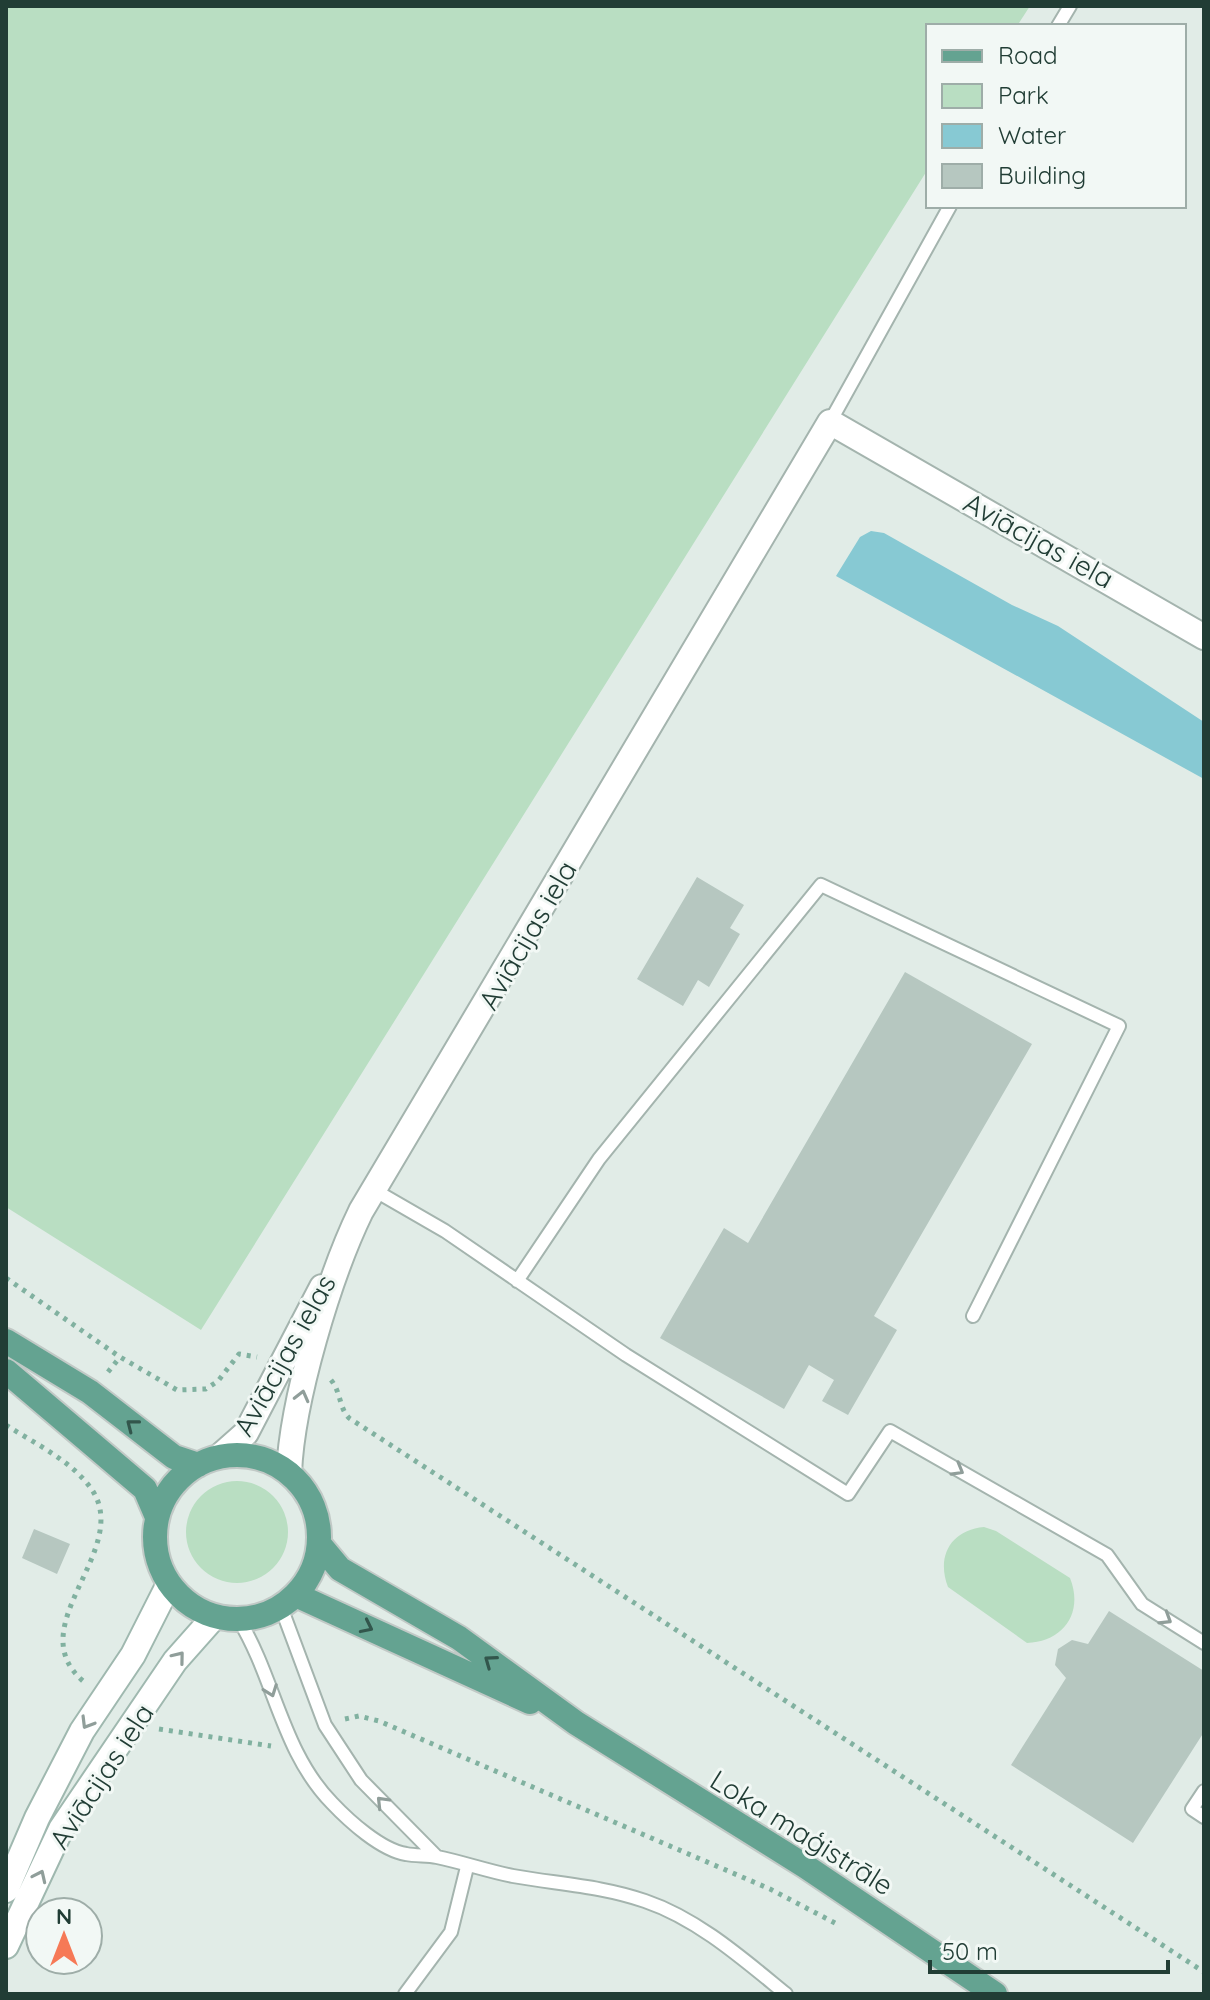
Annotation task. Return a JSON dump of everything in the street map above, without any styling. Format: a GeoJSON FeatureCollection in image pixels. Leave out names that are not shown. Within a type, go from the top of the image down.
{"type":"FeatureCollection","features":[{"type":"Feature","properties":{"kind":"main road"},"geometry":{"type":"LineString","coordinates":[[6,1341],[90,1392],[174,1457],[209,1460],[245,1455],[268,1460],[289,1473],[314,1505],[320,1545],[315,1567],[289,1601],[239,1620],[214,1617],[189,1604],[169,1584],[159,1563],[155,1540],[157,1517],[173,1487],[209,1460]]}},
{"type":"Feature","properties":{"kind":"main road"},"geometry":{"type":"LineString","coordinates":[[6,1371],[145,1489],[157,1517]]}},
{"type":"Feature","properties":{"kind":"main road","name":"Loka maģistrāle"},"geometry":{"type":"LineString","coordinates":[[320,1545],[340,1569],[459,1638],[576,1723],[805,1866],[995,1994]]}},
{"type":"Feature","properties":{"kind":"main road","name":"Loka maģistrāle"},"geometry":{"type":"LineString","coordinates":[[289,1601],[576,1723]]}},
{"type":"Feature","properties":{"kind":"street","name":"Aviācijas iela"},"geometry":{"type":"LineString","coordinates":[[289,1473],[290,1441],[343,1250],[374,1190],[830,422],[1204,637]]}},
{"type":"Feature","properties":{"kind":"street","name":"Aviācijas ielas"},"geometry":{"type":"LineString","coordinates":[[209,1460],[246,1433],[280,1363],[343,1250]]}},
{"type":"Feature","properties":{"kind":"street"},"geometry":{"type":"LineString","coordinates":[[6,1890],[37,1818],[104,1696],[133,1655],[169,1584]]}},
{"type":"Feature","properties":{"kind":"street","name":"Aviācijas iela"},"geometry":{"type":"LineString","coordinates":[[6,1946],[61,1829],[175,1661],[214,1617]]}},
{"type":"Feature","properties":{"kind":"lane"},"geometry":{"type":"LineString","coordinates":[[1059,24],[1070,6]]}},
{"type":"Feature","properties":{"kind":"lane","name":"Aviācijas iela"},"geometry":{"type":"LineString","coordinates":[[830,422],[949,208]]}},
{"type":"Feature","properties":{"kind":"lane"},"geometry":{"type":"LineString","coordinates":[[517,1281],[599,1159],[821,885],[1119,1026],[973,1316]]}},
{"type":"Feature","properties":{"kind":"lane"},"geometry":{"type":"LineString","coordinates":[[374,1190],[445,1231],[626,1355],[848,1494],[890,1431],[1107,1555],[1142,1604],[1204,1643]]}},
{"type":"Feature","properties":{"kind":"lane"},"geometry":{"type":"LineString","coordinates":[[289,1601],[325,1725],[361,1780],[437,1857]]}},
{"type":"Feature","properties":{"kind":"lane"},"geometry":{"type":"LineString","coordinates":[[239,1620],[254,1644],[289,1740],[311,1779],[350,1820],[403,1854],[437,1857],[467,1867],[598,1887],[647,1901],[727,1946],[786,1994]]}},
{"type":"Feature","properties":{"kind":"lane"},"geometry":{"type":"LineString","coordinates":[[1204,1791],[1192,1809],[1204,1817]]}},
{"type":"Feature","properties":{"kind":"lane"},"geometry":{"type":"LineString","coordinates":[[405,1994],[451,1932],[467,1867]]}},
{"type":"Feature","properties":{"kind":"path"},"geometry":{"type":"LineString","coordinates":[[6,1278],[120,1357],[177,1390],[206,1389],[218,1381],[239,1354],[280,1363]]}},
{"type":"Feature","properties":{"kind":"path"},"geometry":{"type":"LineString","coordinates":[[308,1373],[333,1380],[340,1395],[342,1412],[349,1418],[1204,1972]]}},
{"type":"Feature","properties":{"kind":"path"},"geometry":{"type":"LineString","coordinates":[[6,1425],[77,1471],[99,1502],[102,1535],[70,1608],[63,1635],[71,1668],[104,1696]]}},
{"type":"Feature","properties":{"kind":"path"},"geometry":{"type":"LineString","coordinates":[[325,1725],[359,1716],[379,1721],[770,1889]]}},
{"type":"Feature","properties":{"kind":"path"},"geometry":{"type":"LineString","coordinates":[[137,1719],[155,1728],[267,1747],[289,1740]]}},
{"type":"Feature","properties":{"kind":"green space"},"geometry":{"type":"Polygon","coordinates":[[[6,6],[1030,6],[1018,24],[926,24],[926,172],[201,1330],[6,1207],[6,6]]]}},
{"type":"Feature","properties":{"kind":"green space"},"geometry":{"type":"Polygon","coordinates":[[[237,1481],[256,1485],[273,1496],[284,1513],[288,1532],[284,1551],[273,1568],[256,1579],[237,1583],[218,1579],[201,1568],[190,1551],[186,1532],[190,1513],[201,1496],[218,1485],[237,1481]]]}},
{"type":"Feature","properties":{"kind":"green space"},"geometry":{"type":"Polygon","coordinates":[[[984,1527],[996,1531],[1070,1578],[1074,1591],[1072,1614],[1060,1631],[1040,1641],[1027,1643],[948,1587],[944,1565],[949,1546],[963,1533],[984,1527]]]}},
{"type":"Feature","properties":{"kind":"water"},"geometry":{"type":"Polygon","coordinates":[[[871,531],[884,533],[1012,605],[1058,626],[1204,722],[1204,779],[836,576],[860,537],[871,531]]]}},
{"type":"Feature","properties":{"kind":"building"},"geometry":{"type":"Polygon","coordinates":[[[697,877],[744,905],[730,928],[740,934],[709,987],[698,980],[683,1006],[637,979],[697,877]]]}},
{"type":"Feature","properties":{"kind":"building"},"geometry":{"type":"Polygon","coordinates":[[[905,972],[1032,1044],[874,1316],[897,1330],[848,1415],[822,1401],[834,1380],[809,1365],[784,1409],[660,1338],[724,1228],[748,1243],[905,972]]]}},
{"type":"Feature","properties":{"kind":"building"},"geometry":{"type":"Polygon","coordinates":[[[34,1529],[70,1544],[57,1574],[22,1558],[34,1529]]]}},
{"type":"Feature","properties":{"kind":"building"},"geometry":{"type":"Polygon","coordinates":[[[1109,1611],[1204,1671],[1204,1732],[1133,1843],[1011,1765],[1066,1678],[1055,1665],[1058,1649],[1072,1640],[1088,1644],[1109,1611]]]}}]}
